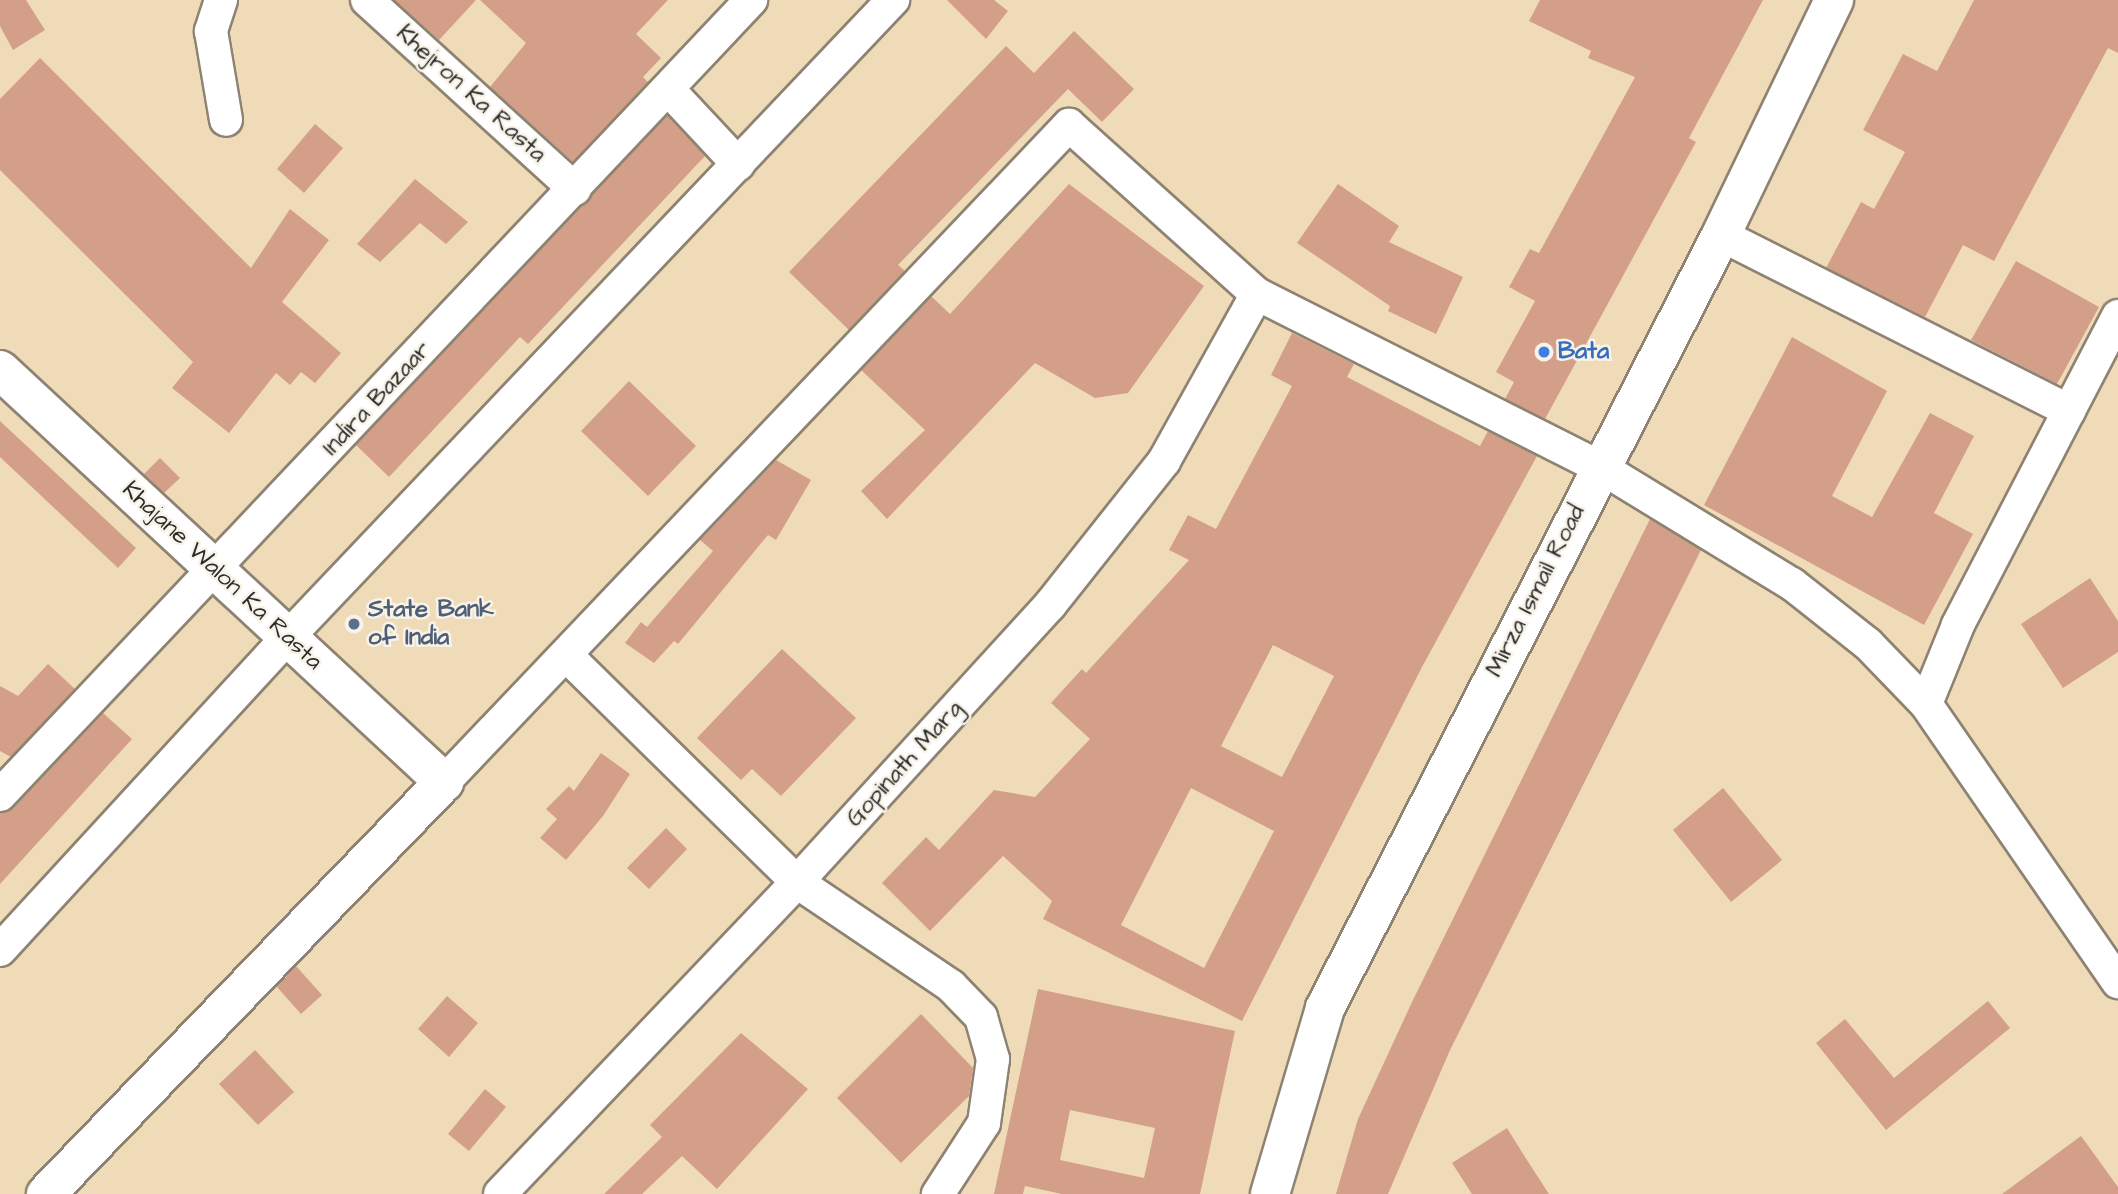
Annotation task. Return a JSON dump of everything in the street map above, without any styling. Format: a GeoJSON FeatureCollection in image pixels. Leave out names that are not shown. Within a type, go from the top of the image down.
{"type":"FeatureCollection","features":[{"type":"Feature","properties":{"kind":"main road","name":"Mirza Ismail Road"},"geometry":{"type":"LineString","coordinates":[[1270,1194],[1325,1008],[1721,234],[1834,0]]}},
{"type":"Feature","properties":{"kind":"main road","name":"Khajane Walon Ka Rasta"},"geometry":{"type":"LineString","coordinates":[[0,370],[444,782]]}},
{"type":"Feature","properties":{"kind":"main road"},"geometry":{"type":"LineString","coordinates":[[46,1194],[444,782]]}},
{"type":"Feature","properties":{"kind":"street"},"geometry":{"type":"LineString","coordinates":[[221,0],[211,31],[226,120]]}},
{"type":"Feature","properties":{"kind":"street","name":"Khejron Ka Rasta"},"geometry":{"type":"LineString","coordinates":[[367,0],[575,189]]}},
{"type":"Feature","properties":{"kind":"street","name":"Indira Bazaar"},"geometry":{"type":"LineString","coordinates":[[0,795],[751,0]]}},
{"type":"Feature","properties":{"kind":"street"},"geometry":{"type":"LineString","coordinates":[[0,950],[288,637],[893,0]]}},
{"type":"Feature","properties":{"kind":"street"},"geometry":{"type":"LineString","coordinates":[[668,89],[738,164]]}},
{"type":"Feature","properties":{"kind":"street"},"geometry":{"type":"LineString","coordinates":[[444,782],[1069,125],[1257,294],[1600,467],[1792,584],[1868,644],[1926,704],[2118,982]]}},
{"type":"Feature","properties":{"kind":"street"},"geometry":{"type":"LineString","coordinates":[[1721,234],[2069,411]]}},
{"type":"Feature","properties":{"kind":"street","name":"Gopinath Marg"},"geometry":{"type":"LineString","coordinates":[[500,1194],[797,882],[1050,605],[1156,472],[1257,294]]}},
{"type":"Feature","properties":{"kind":"street"},"geometry":{"type":"LineString","coordinates":[[1926,704],[1958,625],[2118,316]]}},
{"type":"Feature","properties":{"kind":"street"},"geometry":{"type":"LineString","coordinates":[[566,655],[797,882],[951,986],[981,1017],[993,1059],[984,1123],[939,1194]]}},
{"type":"Feature","properties":{"kind":"building"},"geometry":{"type":"Polygon","coordinates":[[[0,0],[26,0],[45,30],[13,50],[0,26],[0,0]]]}},
{"type":"Feature","properties":{"kind":"building"},"geometry":{"type":"Polygon","coordinates":[[[394,0],[476,0],[439,40],[394,0]]]}},
{"type":"Feature","properties":{"kind":"building"},"geometry":{"type":"Polygon","coordinates":[[[480,0],[668,0],[636,34],[661,58],[643,77],[648,82],[573,162],[490,87],[526,43],[480,0]]]}},
{"type":"Feature","properties":{"kind":"building"},"geometry":{"type":"Polygon","coordinates":[[[947,0],[994,0],[1008,11],[986,39],[947,0]]]}},
{"type":"Feature","properties":{"kind":"building"},"geometry":{"type":"Polygon","coordinates":[[[1540,0],[1763,0],[1689,138],[1696,142],[1545,419],[1505,399],[1514,382],[1496,372],[1535,301],[1509,287],[1530,249],[1539,253],[1635,77],[1588,58],[1591,51],[1529,21],[1540,0]]]}},
{"type":"Feature","properties":{"kind":"building"},"geometry":{"type":"Polygon","coordinates":[[[1974,0],[2118,0],[2118,53],[2108,48],[1994,261],[1963,245],[1925,317],[1826,268],[1861,202],[1874,209],[1905,152],[1863,130],[1903,54],[1937,71],[1974,0]]]}},
{"type":"Feature","properties":{"kind":"building"},"geometry":{"type":"Polygon","coordinates":[[[1074,31],[1134,89],[1102,122],[1068,89],[898,265],[905,271],[849,330],[789,272],[1006,46],[1034,73],[1074,31]]]}},
{"type":"Feature","properties":{"kind":"building"},"geometry":{"type":"Polygon","coordinates":[[[40,58],[251,268],[290,209],[329,240],[282,302],[341,353],[315,383],[301,372],[290,385],[276,373],[229,433],[172,388],[193,362],[0,170],[0,99],[40,58]]]}},
{"type":"Feature","properties":{"kind":"building"},"geometry":{"type":"Polygon","coordinates":[[[667,115],[705,156],[528,344],[520,337],[389,477],[356,445],[667,115]]]}},
{"type":"Feature","properties":{"kind":"building"},"geometry":{"type":"Polygon","coordinates":[[[315,124],[343,148],[304,193],[277,169],[315,124]]]}},
{"type":"Feature","properties":{"kind":"building"},"geometry":{"type":"Polygon","coordinates":[[[415,179],[468,222],[446,244],[420,223],[380,262],[357,244],[415,179]]]}},
{"type":"Feature","properties":{"kind":"building"},"geometry":{"type":"Polygon","coordinates":[[[1069,184],[1204,286],[1128,393],[1095,398],[1035,363],[887,519],[861,491],[925,430],[861,370],[931,296],[950,314],[1069,184]]]}},
{"type":"Feature","properties":{"kind":"building"},"geometry":{"type":"Polygon","coordinates":[[[1338,184],[1399,226],[1389,242],[1463,277],[1436,334],[1388,311],[1390,306],[1297,243],[1338,184]]]}},
{"type":"Feature","properties":{"kind":"building"},"geometry":{"type":"Polygon","coordinates":[[[2016,261],[2099,307],[2057,384],[1971,340],[2016,261]]]}},
{"type":"Feature","properties":{"kind":"building"},"geometry":{"type":"Polygon","coordinates":[[[1292,333],[1354,364],[1347,377],[1480,446],[1488,431],[1537,456],[1422,667],[1242,1021],[1043,919],[1052,901],[1003,856],[930,931],[882,883],[926,837],[939,850],[994,790],[1035,797],[1090,739],[1051,703],[1082,669],[1086,673],[1189,560],[1169,550],[1188,515],[1216,529],[1292,386],[1271,375],[1292,333]],[[1273,645],[1221,746],[1282,777],[1334,676],[1273,645]],[[1191,788],[1121,925],[1204,968],[1274,831],[1191,788]]]}},
{"type":"Feature","properties":{"kind":"building"},"geometry":{"type":"Polygon","coordinates":[[[1792,337],[1887,391],[1832,496],[1872,517],[1930,413],[1974,436],[1934,513],[1973,534],[1924,625],[1704,505],[1792,337]]]}},
{"type":"Feature","properties":{"kind":"building"},"geometry":{"type":"Polygon","coordinates":[[[629,381],[696,446],[648,496],[581,431],[629,381]]]}},
{"type":"Feature","properties":{"kind":"building"},"geometry":{"type":"Polygon","coordinates":[[[0,421],[136,548],[118,568],[0,457],[0,421]]]}},
{"type":"Feature","properties":{"kind":"building"},"geometry":{"type":"Polygon","coordinates":[[[160,458],[180,478],[164,493],[144,474],[160,458]]]}},
{"type":"Feature","properties":{"kind":"building"},"geometry":{"type":"Polygon","coordinates":[[[776,460],[811,480],[776,540],[768,535],[678,644],[674,641],[654,663],[625,643],[641,622],[647,627],[713,551],[700,540],[776,460]]]}},
{"type":"Feature","properties":{"kind":"building"},"geometry":{"type":"Polygon","coordinates":[[[1650,519],[1701,550],[1450,1050],[1388,1194],[1336,1194],[1358,1119],[1412,1002],[1650,519]]]}},
{"type":"Feature","properties":{"kind":"building"},"geometry":{"type":"Polygon","coordinates":[[[2090,578],[2118,621],[2118,652],[2063,688],[2021,624],[2090,578]]]}},
{"type":"Feature","properties":{"kind":"building"},"geometry":{"type":"Polygon","coordinates":[[[782,649],[856,718],[781,796],[752,769],[741,780],[697,738],[782,649]]]}},
{"type":"Feature","properties":{"kind":"building"},"geometry":{"type":"Polygon","coordinates":[[[48,664],[75,689],[11,757],[0,751],[0,686],[18,696],[48,664]]]}},
{"type":"Feature","properties":{"kind":"building"},"geometry":{"type":"Polygon","coordinates":[[[103,713],[132,739],[0,884],[0,813],[13,808],[103,713]]]}},
{"type":"Feature","properties":{"kind":"building"},"geometry":{"type":"Polygon","coordinates":[[[601,753],[630,774],[603,816],[566,860],[540,838],[557,819],[546,809],[569,786],[574,791],[601,753]]]}},
{"type":"Feature","properties":{"kind":"building"},"geometry":{"type":"Polygon","coordinates":[[[1723,788],[1782,860],[1731,902],[1673,830],[1723,788]]]}},
{"type":"Feature","properties":{"kind":"building"},"geometry":{"type":"Polygon","coordinates":[[[666,828],[687,849],[649,889],[627,868],[666,828]]]}},
{"type":"Feature","properties":{"kind":"building"},"geometry":{"type":"Polygon","coordinates":[[[296,966],[322,995],[301,1014],[277,987],[296,966]]]}},
{"type":"Feature","properties":{"kind":"building"},"geometry":{"type":"Polygon","coordinates":[[[1038,989],[1235,1031],[1200,1194],[1062,1194],[1025,1186],[1023,1194],[994,1194],[1038,989]],[[1070,1110],[1060,1160],[1144,1178],[1155,1128],[1070,1110]]]}},
{"type":"Feature","properties":{"kind":"building"},"geometry":{"type":"Polygon","coordinates":[[[447,996],[478,1023],[449,1057],[418,1029],[447,996]]]}},
{"type":"Feature","properties":{"kind":"building"},"geometry":{"type":"Polygon","coordinates":[[[1988,1001],[2010,1028],[1886,1130],[1816,1043],[1845,1019],[1894,1078],[1988,1001]]]}},
{"type":"Feature","properties":{"kind":"building"},"geometry":{"type":"Polygon","coordinates":[[[921,1014],[973,1068],[969,1096],[901,1163],[837,1098],[921,1014]]]}},
{"type":"Feature","properties":{"kind":"building"},"geometry":{"type":"Polygon","coordinates":[[[741,1033],[808,1089],[717,1189],[682,1156],[642,1194],[604,1194],[662,1137],[650,1125],[741,1033]]]}},
{"type":"Feature","properties":{"kind":"building"},"geometry":{"type":"Polygon","coordinates":[[[255,1050],[294,1092],[258,1125],[219,1084],[255,1050]]]}},
{"type":"Feature","properties":{"kind":"building"},"geometry":{"type":"Polygon","coordinates":[[[485,1089],[506,1107],[469,1151],[448,1134],[485,1089]]]}},
{"type":"Feature","properties":{"kind":"building"},"geometry":{"type":"Polygon","coordinates":[[[1507,1128],[1549,1194],[1472,1194],[1452,1163],[1507,1128]]]}},
{"type":"Feature","properties":{"kind":"building"},"geometry":{"type":"Polygon","coordinates":[[[2081,1136],[2118,1187],[2118,1194],[2002,1194],[2081,1136]]]}},
{"type":"Feature","properties":{"kind":"place","name":"Bata"},"geometry":{"type":"Point","coordinates":[1544,352]}},
{"type":"Feature","properties":{"kind":"place","name":"State Bank of India"},"geometry":{"type":"Point","coordinates":[354,624]}}]}
